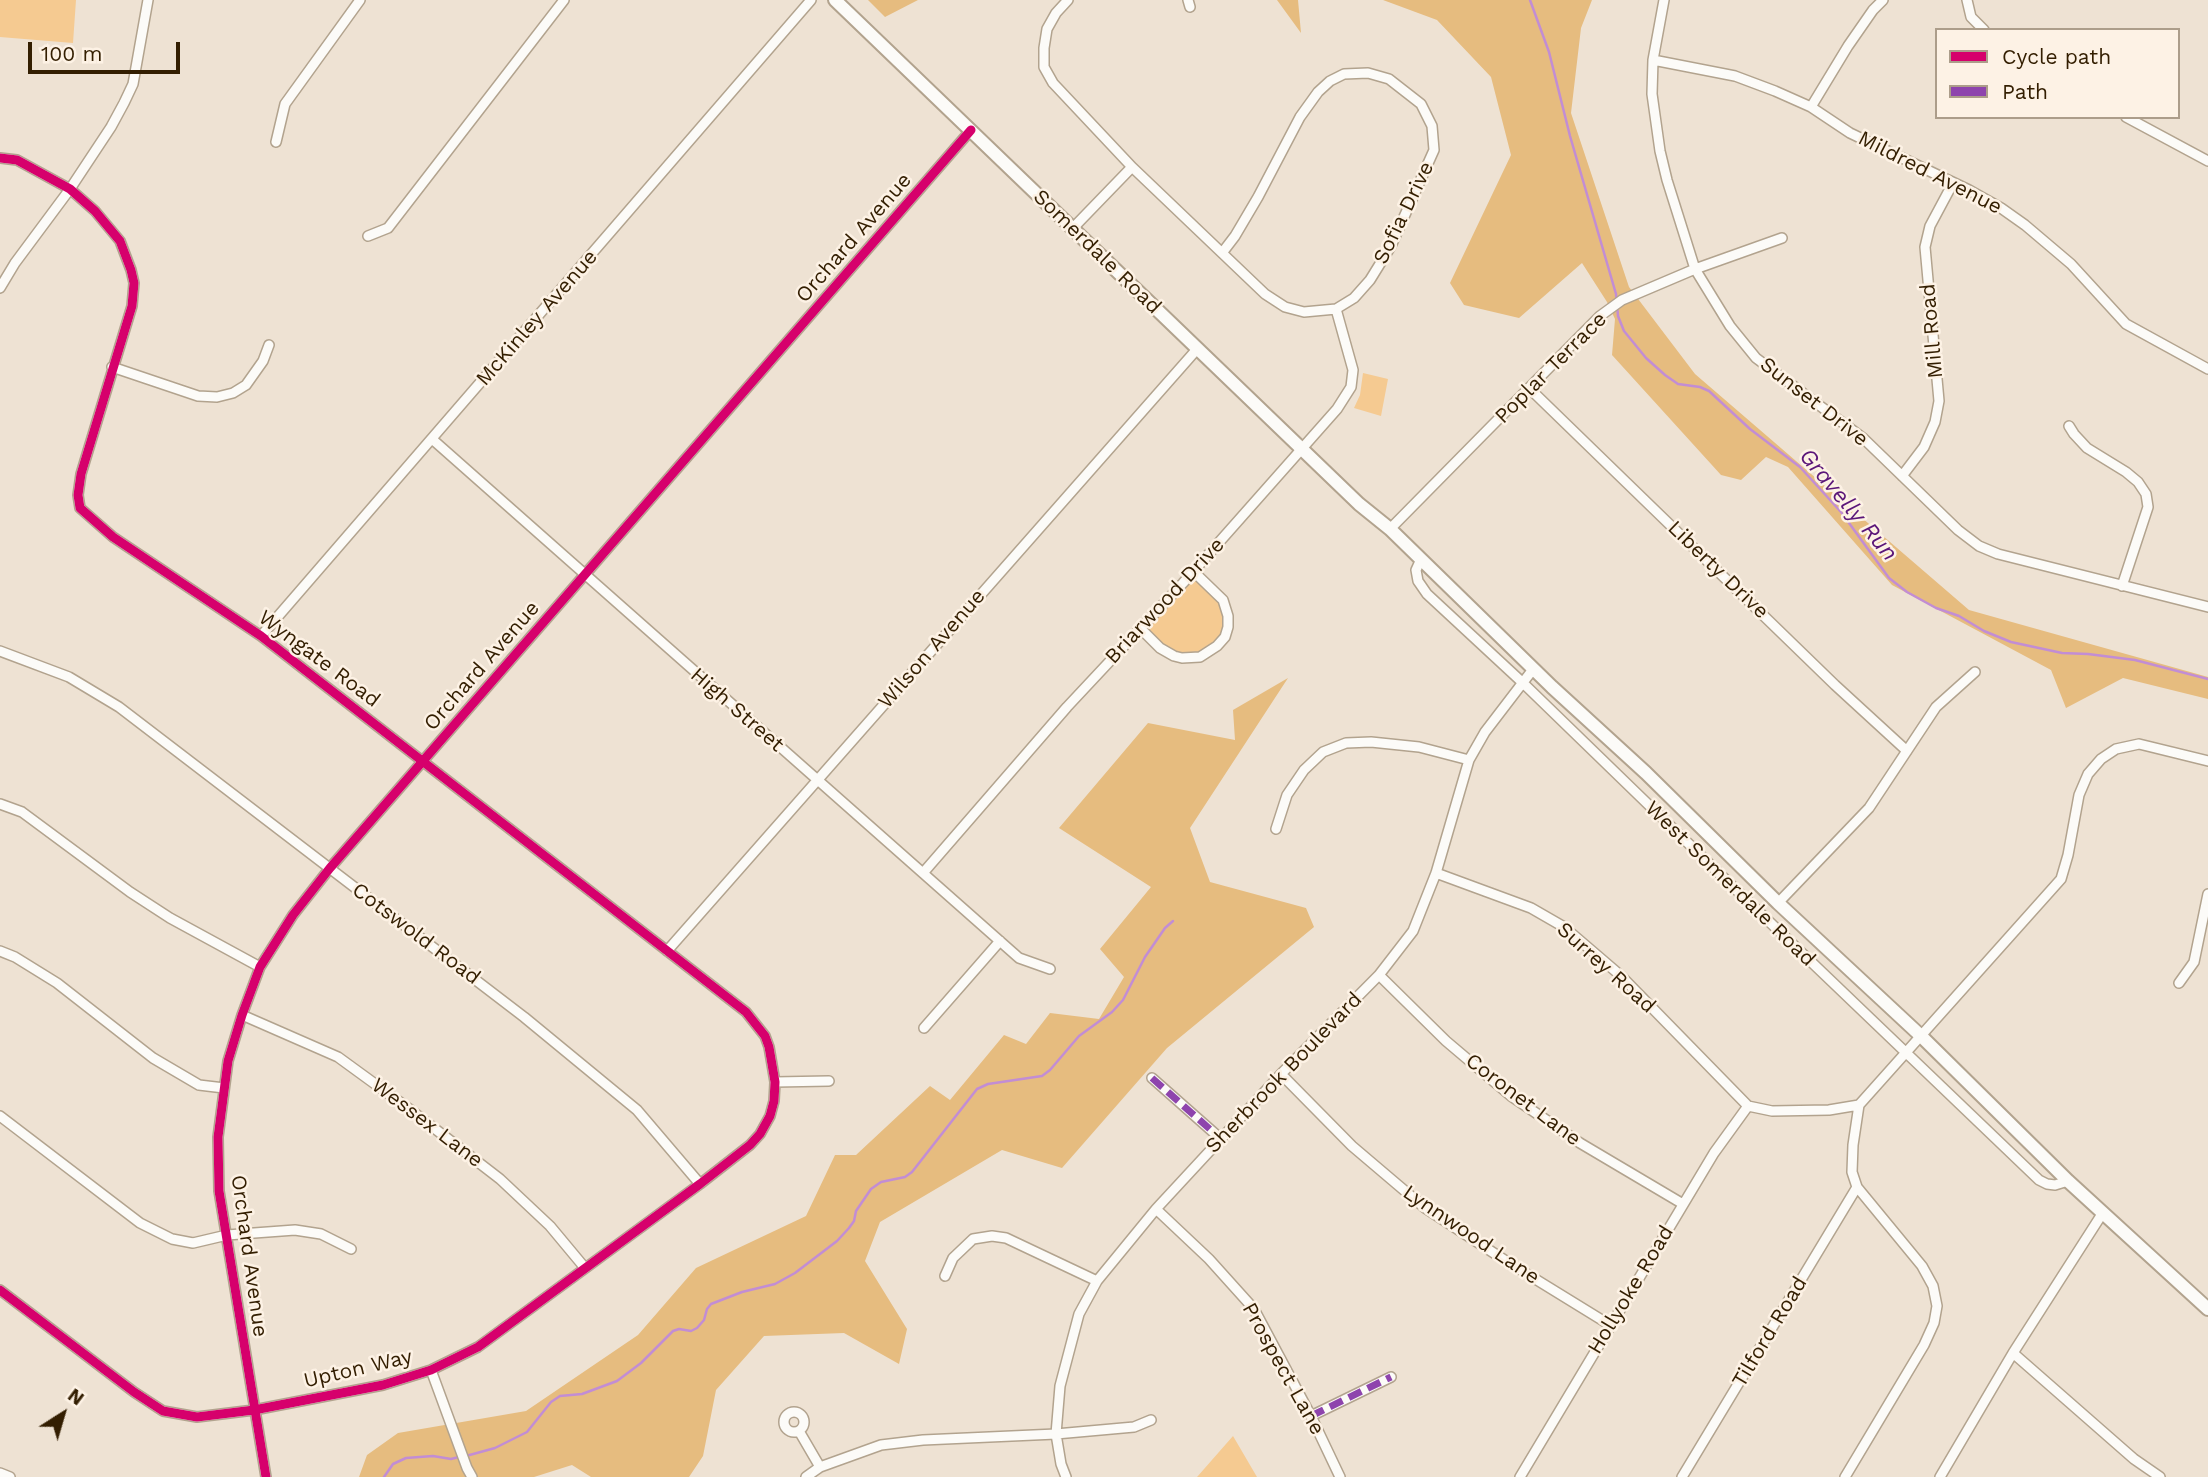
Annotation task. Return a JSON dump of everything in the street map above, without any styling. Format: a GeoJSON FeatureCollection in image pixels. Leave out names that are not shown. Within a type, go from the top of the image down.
{"type":"FeatureCollection","features":[{"type":"Feature","properties":{"kind":"main road","name":"Somerdale Road"},"geometry":{"type":"LineString","coordinates":[[835,0],[1359,504]]}},
{"type":"Feature","properties":{"kind":"main road","name":"West Somerdale Road"},"geometry":{"type":"LineString","coordinates":[[1359,504],[1421,559],[1646,773],[1778,903],[1921,1036],[2102,1214],[2208,1309]]}},
{"type":"Feature","properties":{"kind":"street"},"geometry":{"type":"LineString","coordinates":[[0,288],[111,127],[133,84],[148,0]]}},
{"type":"Feature","properties":{"kind":"street"},"geometry":{"type":"LineString","coordinates":[[276,142],[285,104],[360,0]]}},
{"type":"Feature","properties":{"kind":"street"},"geometry":{"type":"LineString","coordinates":[[368,236],[388,228],[564,0]]}},
{"type":"Feature","properties":{"kind":"street","name":"McKinley Avenue"},"geometry":{"type":"LineString","coordinates":[[261,636],[811,0]]}},
{"type":"Feature","properties":{"kind":"street"},"geometry":{"type":"LineString","coordinates":[[1068,0],[1047,29],[1044,67],[1053,83],[1132,167],[1265,294],[1285,307],[1304,312],[1336,309]]}},
{"type":"Feature","properties":{"kind":"street","name":"Sunset Drive"},"geometry":{"type":"LineString","coordinates":[[1664,0],[1653,60],[1652,93],[1660,151],[1671,196],[1695,269],[1730,326],[1756,358],[1863,439],[1958,530],[1979,546],[1998,554],[2208,607]]}},
{"type":"Feature","properties":{"kind":"street"},"geometry":{"type":"LineString","coordinates":[[1811,107],[1848,46],[1883,0]]}},
{"type":"Feature","properties":{"kind":"street"},"geometry":{"type":"LineString","coordinates":[[1967,0],[1971,17],[1982,28]]}},
{"type":"Feature","properties":{"kind":"street","name":"Mildred Avenue"},"geometry":{"type":"LineString","coordinates":[[1653,60],[1735,76],[1811,107],[1850,133],[2001,208],[2071,264],[2126,324],[2208,369]]}},
{"type":"Feature","properties":{"kind":"street","name":"Sofia Drive"},"geometry":{"type":"LineString","coordinates":[[1222,253],[1235,236],[1300,117],[1318,92],[1330,81],[1344,74],[1368,73],[1390,79],[1421,104],[1432,126],[1434,150],[1391,246],[1370,280],[1354,298],[1336,309]]}},
{"type":"Feature","properties":{"kind":"street"},"geometry":{"type":"LineString","coordinates":[[2130,119],[2208,161]]}},
{"type":"Feature","properties":{"kind":"street","name":"Orchard Avenue"},"geometry":{"type":"LineString","coordinates":[[265,1477],[219,1191],[218,1137],[228,1060],[260,967],[293,915],[330,868],[971,131]]}},
{"type":"Feature","properties":{"kind":"street","name":"Wyngate Road"},"geometry":{"type":"LineString","coordinates":[[0,158],[17,160],[70,188],[95,211],[120,241],[134,283],[132,306],[81,474],[78,495],[80,508],[113,537],[261,636],[746,1012],[757,1023],[769,1047],[775,1083]]}},
{"type":"Feature","properties":{"kind":"street"},"geometry":{"type":"LineString","coordinates":[[1073,228],[1132,167]]}},
{"type":"Feature","properties":{"kind":"street","name":"Mill Road"},"geometry":{"type":"LineString","coordinates":[[1902,476],[1924,447],[1935,422],[1939,401],[1925,247],[1930,226],[1953,183]]}},
{"type":"Feature","properties":{"kind":"street","name":"Poplar Terrace"},"geometry":{"type":"LineString","coordinates":[[1390,530],[1600,316],[1622,300],[1695,269],[1782,238]]}},
{"type":"Feature","properties":{"kind":"street","name":"Briarwood Drive"},"geometry":{"type":"LineString","coordinates":[[923,873],[1067,707],[1141,629],[1337,409],[1350,387],[1353,370],[1336,309]]}},
{"type":"Feature","properties":{"kind":"street"},"geometry":{"type":"LineString","coordinates":[[112,367],[198,396],[216,397],[233,393],[246,385],[263,361],[269,345]]}},
{"type":"Feature","properties":{"kind":"street","name":"Wilson Avenue"},"geometry":{"type":"LineString","coordinates":[[667,951],[1198,348]]}},
{"type":"Feature","properties":{"kind":"street","name":"Liberty Drive"},"geometry":{"type":"LineString","coordinates":[[1529,388],[1835,685],[1907,751]]}},
{"type":"Feature","properties":{"kind":"street"},"geometry":{"type":"LineString","coordinates":[[2069,426],[2087,448],[2126,472],[2138,482],[2146,494],[2148,507],[2122,586]]}},
{"type":"Feature","properties":{"kind":"street","name":"High Street"},"geometry":{"type":"LineString","coordinates":[[432,439],[1019,958],[1050,969]]}},
{"type":"Feature","properties":{"kind":"street","name":"West Somerdale Road"},"geometry":{"type":"LineString","coordinates":[[1421,559],[1416,570],[1418,581],[1427,594],[1523,682],[2039,1180],[2055,1185],[2068,1181]]}},
{"type":"Feature","properties":{"kind":"street"},"geometry":{"type":"LineString","coordinates":[[1141,629],[1160,648],[1182,658],[1200,657],[1217,646],[1228,626],[1223,600],[1193,571]]}},
{"type":"Feature","properties":{"kind":"street","name":"Cotswold Road"},"geometry":{"type":"LineString","coordinates":[[0,651],[69,677],[119,707],[524,1017],[637,1110],[700,1184]]}},
{"type":"Feature","properties":{"kind":"street","name":"Sherbrook Boulevard"},"geometry":{"type":"LineString","coordinates":[[1066,1477],[1056,1434],[1060,1386],[1080,1314],[1097,1281],[1156,1209],[1220,1139],[1280,1074],[1379,975],[1413,930],[1436,873],[1469,760],[1485,732],[1534,668]]}},
{"type":"Feature","properties":{"kind":"street"},"geometry":{"type":"LineString","coordinates":[[1778,903],[1869,808],[1936,707],[1975,672]]}},
{"type":"Feature","properties":{"kind":"street"},"geometry":{"type":"LineString","coordinates":[[1276,829],[1287,795],[1304,770],[1322,752],[1346,743],[1371,742],[1419,747],[1469,760]]}},
{"type":"Feature","properties":{"kind":"street"},"geometry":{"type":"LineString","coordinates":[[1845,1477],[1924,1346],[1934,1323],[1937,1306],[1933,1286],[1922,1266],[1857,1187],[1852,1172],[1859,1105],[2061,878],[2079,795],[2088,774],[2101,759],[2116,749],[2139,744],[2208,761]]}},
{"type":"Feature","properties":{"kind":"street"},"geometry":{"type":"LineString","coordinates":[[0,804],[22,812],[130,892],[170,918],[260,967]]}},
{"type":"Feature","properties":{"kind":"street","name":"Surrey Road"},"geometry":{"type":"LineString","coordinates":[[1436,873],[1531,908],[1564,927],[1620,975],[1748,1106]]}},
{"type":"Feature","properties":{"kind":"street"},"geometry":{"type":"LineString","coordinates":[[2179,983],[2194,962],[2208,894]]}},
{"type":"Feature","properties":{"kind":"street"},"geometry":{"type":"LineString","coordinates":[[924,1028],[1000,941]]}},
{"type":"Feature","properties":{"kind":"street"},"geometry":{"type":"LineString","coordinates":[[0,951],[15,957],[57,983],[153,1058],[199,1086],[224,1088]]}},
{"type":"Feature","properties":{"kind":"street","name":"Coronet Lane"},"geometry":{"type":"LineString","coordinates":[[1379,975],[1446,1041],[1511,1096],[1580,1143],[1683,1204]]}},
{"type":"Feature","properties":{"kind":"street","name":"Wessex Lane"},"geometry":{"type":"LineString","coordinates":[[242,1015],[338,1057],[408,1108],[500,1178],[550,1226],[585,1268]]}},
{"type":"Feature","properties":{"kind":"street","name":"Lynnwood Lane"},"geometry":{"type":"LineString","coordinates":[[1280,1074],[1352,1146],[1425,1208],[1610,1325]]}},
{"type":"Feature","properties":{"kind":"street"},"geometry":{"type":"LineString","coordinates":[[1152,1077],[1220,1139]]}},
{"type":"Feature","properties":{"kind":"street"},"geometry":{"type":"LineString","coordinates":[[775,1083],[829,1081]]}},
{"type":"Feature","properties":{"kind":"street","name":"Upton Way"},"geometry":{"type":"LineString","coordinates":[[0,1290],[163,1411],[197,1417],[254,1410],[383,1385],[431,1370],[478,1347],[700,1184],[750,1145],[760,1133],[770,1115],[775,1083]]}},
{"type":"Feature","properties":{"kind":"street"},"geometry":{"type":"LineString","coordinates":[[1748,1106],[1772,1111],[1829,1110],[1859,1105]]}},
{"type":"Feature","properties":{"kind":"street","name":"Hollyoke Road"},"geometry":{"type":"LineString","coordinates":[[1520,1477],[1714,1153],[1748,1106]]}},
{"type":"Feature","properties":{"kind":"street"},"geometry":{"type":"LineString","coordinates":[[0,1116],[140,1223],[172,1239],[193,1243],[227,1235],[295,1230],[321,1234],[351,1249]]}},
{"type":"Feature","properties":{"kind":"street","name":"Tilford Road"},"geometry":{"type":"LineString","coordinates":[[1682,1477],[1857,1187]]}},
{"type":"Feature","properties":{"kind":"street","name":"Prospect Lane"},"geometry":{"type":"LineString","coordinates":[[1156,1209],[1209,1259],[1254,1309],[1340,1477]]}},
{"type":"Feature","properties":{"kind":"street"},"geometry":{"type":"LineString","coordinates":[[1940,1477],[2013,1353],[2102,1214]]}},
{"type":"Feature","properties":{"kind":"street"},"geometry":{"type":"LineString","coordinates":[[945,1276],[953,1258],[973,1239],[992,1236],[1006,1238],[1097,1281]]}},
{"type":"Feature","properties":{"kind":"street"},"geometry":{"type":"LineString","coordinates":[[2013,1353],[2134,1459],[2160,1477]]}},
{"type":"Feature","properties":{"kind":"street"},"geometry":{"type":"LineString","coordinates":[[431,1370],[472,1477]]}},
{"type":"Feature","properties":{"kind":"street"},"geometry":{"type":"LineString","coordinates":[[1311,1416],[1391,1377]]}},
{"type":"Feature","properties":{"kind":"street"},"geometry":{"type":"LineString","coordinates":[[806,1477],[820,1466],[881,1445],[1134,1427],[1151,1420]]}},
{"type":"Feature","properties":{"kind":"street"},"geometry":{"type":"LineString","coordinates":[[799,1431],[820,1466]]}},
{"type":"Feature","properties":{"kind":"street"},"geometry":{"type":"LineString","coordinates":[[0,1473],[10,1477]]}},
{"type":"Feature","properties":{"kind":"shaded area"},"geometry":{"type":"Polygon","coordinates":[[[0,0],[76,0],[73,43],[0,37],[0,0]]]}},
{"type":"Feature","properties":{"kind":"shaded area"},"geometry":{"type":"Polygon","coordinates":[[[868,0],[918,0],[885,17],[868,0]]]}},
{"type":"Feature","properties":{"kind":"shaded area"},"geometry":{"type":"Polygon","coordinates":[[[1277,0],[1298,0],[1301,33],[1277,0]]]}},
{"type":"Feature","properties":{"kind":"shaded area"},"geometry":{"type":"Polygon","coordinates":[[[1383,0],[1592,0],[1581,28],[1571,113],[1629,287],[1695,374],[1969,610],[2208,677],[2208,699],[2123,678],[2066,708],[2051,670],[1892,585],[1788,467],[1766,457],[1741,480],[1721,475],[1612,355],[1615,319],[1582,263],[1519,318],[1464,305],[1450,283],[1511,155],[1491,77],[1437,20],[1383,0]]]}},
{"type":"Feature","properties":{"kind":"shaded area"},"geometry":{"type":"Polygon","coordinates":[[[1363,373],[1388,379],[1381,416],[1354,408],[1360,395],[1363,373]]]}},
{"type":"Feature","properties":{"kind":"shaded area"},"geometry":{"type":"Polygon","coordinates":[[[1193,571],[1216,592],[1228,627],[1208,654],[1174,656],[1141,629],[1193,571]]]}},
{"type":"Feature","properties":{"kind":"shaded area"},"geometry":{"type":"Polygon","coordinates":[[[1288,678],[1190,828],[1210,882],[1306,908],[1314,927],[1167,1048],[1062,1168],[1002,1150],[880,1222],[865,1261],[907,1329],[899,1364],[844,1333],[764,1336],[716,1390],[703,1456],[689,1477],[591,1477],[572,1465],[534,1477],[359,1477],[367,1455],[398,1433],[526,1411],[638,1335],[696,1268],[806,1216],[835,1155],[856,1155],[930,1086],[950,1100],[1004,1035],[1026,1044],[1050,1013],[1099,1019],[1124,977],[1100,949],[1151,887],[1059,828],[1148,723],[1235,740],[1233,710],[1288,678]]]}},
{"type":"Feature","properties":{"kind":"shaded area"},"geometry":{"type":"Polygon","coordinates":[[[1233,1436],[1257,1477],[1197,1477],[1233,1436]]]}},
{"type":"Feature","properties":{"kind":"waterway","name":"Gravelly Run"},"geometry":{"type":"LineString","coordinates":[[1530,0],[1549,52],[1570,136],[1616,294],[1618,316],[1624,331],[1646,358],[1678,384],[1709,391],[1750,429],[1800,467],[1841,512],[1889,578],[1907,592],[2011,642],[2062,653],[2135,660],[2208,679]]}},
{"type":"Feature","properties":{"kind":"waterway"},"geometry":{"type":"LineString","coordinates":[[466,1456],[495,1448],[527,1432],[551,1402],[560,1396],[582,1394],[617,1381],[641,1363],[673,1331],[691,1331],[697,1328],[711,1304],[742,1292],[775,1284],[795,1273],[837,1241],[849,1228],[856,1211],[871,1189],[881,1182],[905,1177],[912,1172],[977,1089],[988,1084],[1042,1076],[1050,1070],[1079,1036],[1112,1012],[1123,1000],[1145,957],[1173,921]]}},
{"type":"Feature","properties":{"kind":"waterway"},"geometry":{"type":"LineString","coordinates":[[384,1477],[393,1464],[406,1458],[459,1457]]}},
{"type":"Feature","properties":{"kind":"marked path"},"geometry":{"type":"LineString","coordinates":[[1152,1078],[1221,1139]]}},
{"type":"Feature","properties":{"kind":"marked path"},"geometry":{"type":"LineString","coordinates":[[1311,1416],[1391,1377]]}},
{"type":"Feature","properties":{"kind":"cycle path"},"geometry":{"type":"LineString","coordinates":[[266,1477],[219,1191],[218,1137],[228,1061],[260,967],[293,915],[330,868],[971,130]]}},
{"type":"Feature","properties":{"kind":"cycle path"},"geometry":{"type":"LineString","coordinates":[[0,158],[17,160],[70,189],[95,211],[120,241],[134,283],[132,306],[81,474],[78,495],[80,508],[113,537],[261,636],[746,1012],[765,1036],[775,1082],[770,1116],[760,1134],[700,1184],[478,1347],[431,1370],[383,1385],[254,1410],[197,1417],[163,1411],[0,1290]]}}]}
